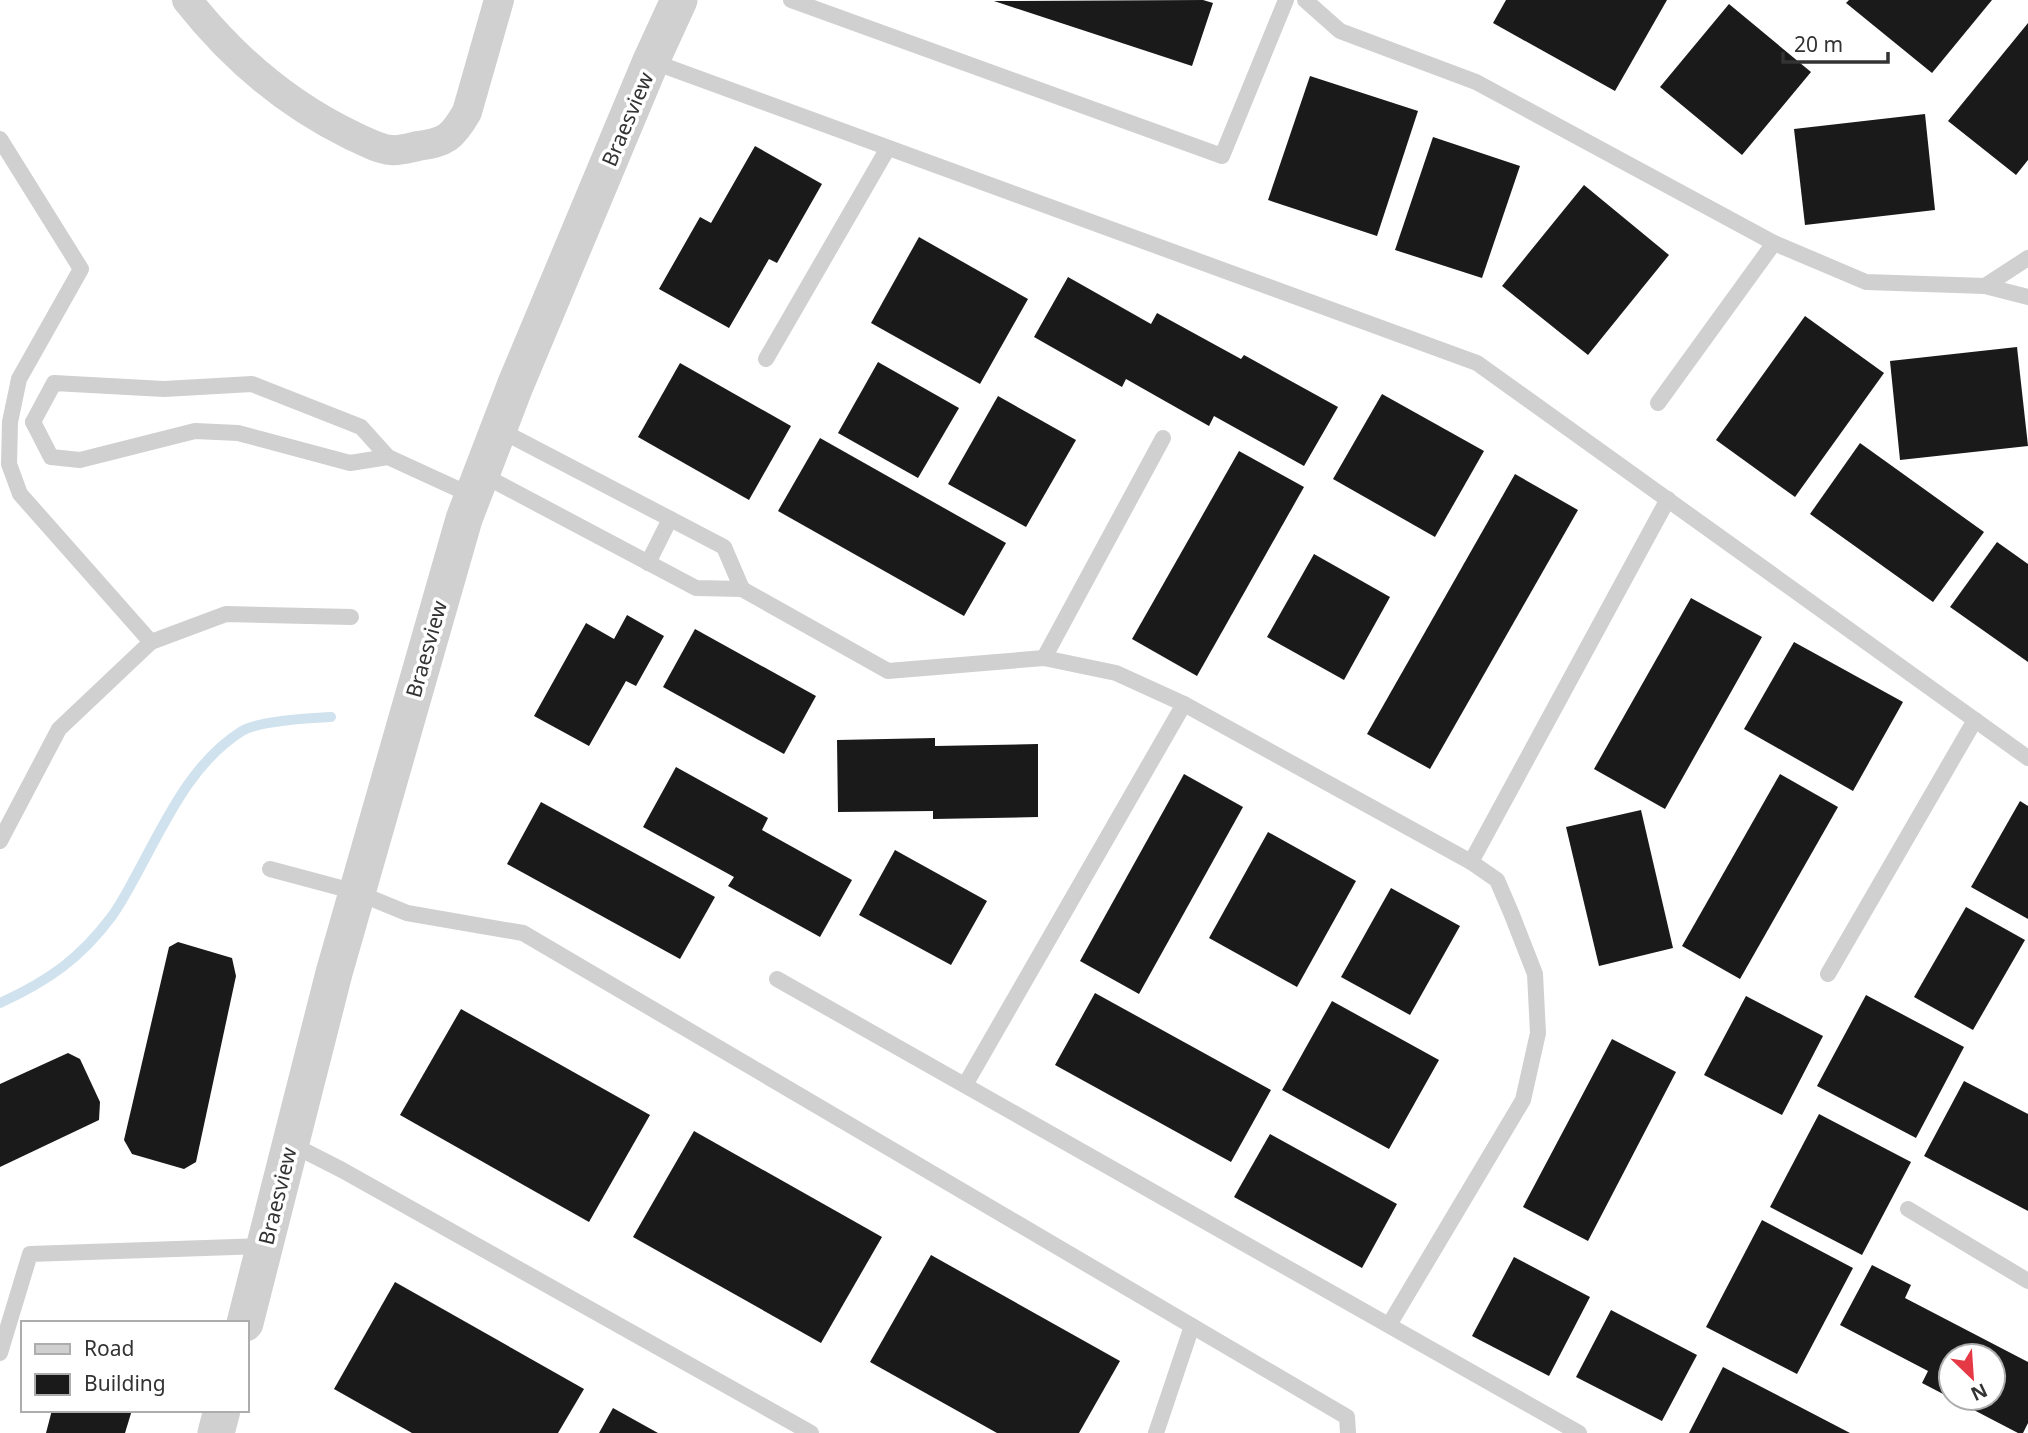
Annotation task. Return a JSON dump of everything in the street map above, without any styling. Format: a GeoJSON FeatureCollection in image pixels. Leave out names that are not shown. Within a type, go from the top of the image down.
{"type":"FeatureCollection","features":[{"type":"Feature","properties":{"kind":"street"},"geometry":{"type":"LineString","coordinates":[[187,0],[238,58],[276,89],[329,124],[391,150],[442,143],[459,126],[467,112],[499,0]]}},
{"type":"Feature","properties":{"kind":"street","name":"Braesview"},"geometry":{"type":"LineString","coordinates":[[246,1321],[356,892],[464,519],[498,429],[679,0]]}},
{"type":"Feature","properties":{"kind":"street"},"geometry":{"type":"LineString","coordinates":[[216,1433],[221,1412]]}},
{"type":"Feature","properties":{"kind":"lane"},"geometry":{"type":"LineString","coordinates":[[791,0],[1222,156],[1286,0]]}},
{"type":"Feature","properties":{"kind":"lane"},"geometry":{"type":"LineString","coordinates":[[1306,0],[1340,31],[1476,82],[1774,243],[1866,282],[1985,286],[2028,297]]}},
{"type":"Feature","properties":{"kind":"lane"},"geometry":{"type":"LineString","coordinates":[[651,61],[1477,363],[2028,758]]}},
{"type":"Feature","properties":{"kind":"lane"},"geometry":{"type":"LineString","coordinates":[[0,139],[81,269],[19,379],[10,422],[9,464],[19,494],[151,642]]}},
{"type":"Feature","properties":{"kind":"lane"},"geometry":{"type":"LineString","coordinates":[[766,359],[888,148]]}},
{"type":"Feature","properties":{"kind":"lane"},"geometry":{"type":"LineString","coordinates":[[1658,402],[1774,243]]}},
{"type":"Feature","properties":{"kind":"lane"},"geometry":{"type":"LineString","coordinates":[[1985,286],[2028,258]]}},
{"type":"Feature","properties":{"kind":"lane"},"geometry":{"type":"LineString","coordinates":[[33,422],[54,383],[164,389],[252,384],[361,427],[388,457]]}},
{"type":"Feature","properties":{"kind":"lane"},"geometry":{"type":"LineString","coordinates":[[10,422],[33,422]]}},
{"type":"Feature","properties":{"kind":"lane"},"geometry":{"type":"LineString","coordinates":[[33,422],[51,457],[80,460],[195,431],[238,433],[350,463],[388,457],[477,485],[648,563],[696,588],[742,589],[888,671],[1044,658],[1116,673],[1184,704],[1471,862],[1497,880],[1512,915],[1535,974],[1538,1033],[1523,1100],[1389,1325]]}},
{"type":"Feature","properties":{"kind":"lane"},"geometry":{"type":"LineString","coordinates":[[498,429],[724,547],[742,589]]}},
{"type":"Feature","properties":{"kind":"lane"},"geometry":{"type":"LineString","coordinates":[[1044,658],[1163,438]]}},
{"type":"Feature","properties":{"kind":"lane"},"geometry":{"type":"LineString","coordinates":[[1471,862],[1668,499]]}},
{"type":"Feature","properties":{"kind":"lane"},"geometry":{"type":"LineString","coordinates":[[648,563],[670,519]]}},
{"type":"Feature","properties":{"kind":"lane"},"geometry":{"type":"LineString","coordinates":[[0,841],[59,729],[151,642],[226,614],[351,617]]}},
{"type":"Feature","properties":{"kind":"lane"},"geometry":{"type":"LineString","coordinates":[[965,1085],[1184,704]]}},
{"type":"Feature","properties":{"kind":"lane"},"geometry":{"type":"LineString","coordinates":[[1828,974],[1975,720]]}},
{"type":"Feature","properties":{"kind":"lane"},"geometry":{"type":"LineString","coordinates":[[270,869],[356,892],[407,913],[523,933],[1347,1417],[1348,1433]]}},
{"type":"Feature","properties":{"kind":"lane"},"geometry":{"type":"LineString","coordinates":[[777,979],[1580,1433]]}},
{"type":"Feature","properties":{"kind":"lane"},"geometry":{"type":"LineString","coordinates":[[291,1144],[811,1433]]}},
{"type":"Feature","properties":{"kind":"lane"},"geometry":{"type":"LineString","coordinates":[[1908,1209],[2028,1281]]}},
{"type":"Feature","properties":{"kind":"lane"},"geometry":{"type":"LineString","coordinates":[[0,1353],[30,1254],[265,1246]]}},
{"type":"Feature","properties":{"kind":"lane"},"geometry":{"type":"LineString","coordinates":[[1156,1433],[1192,1326]]}},
{"type":"Feature","properties":{"kind":"building"},"geometry":{"type":"Polygon","coordinates":[[[1203,0],[1213,3],[1192,66],[994,1],[1203,0]]]}},
{"type":"Feature","properties":{"kind":"building"},"geometry":{"type":"Polygon","coordinates":[[[1506,0],[1667,0],[1615,91],[1493,23],[1506,0]]]}},
{"type":"Feature","properties":{"kind":"building"},"geometry":{"type":"Polygon","coordinates":[[[1849,0],[1992,0],[1932,73],[1846,3],[1849,0]]]}},
{"type":"Feature","properties":{"kind":"building"},"geometry":{"type":"Polygon","coordinates":[[[1729,4],[1811,72],[1742,155],[1660,87],[1729,4]]]}},
{"type":"Feature","properties":{"kind":"building"},"geometry":{"type":"Polygon","coordinates":[[[2028,23],[2028,160],[2016,175],[1948,121],[2028,23]]]}},
{"type":"Feature","properties":{"kind":"building"},"geometry":{"type":"Polygon","coordinates":[[[1310,76],[1418,111],[1377,236],[1268,200],[1310,76]]]}},
{"type":"Feature","properties":{"kind":"building"},"geometry":{"type":"Polygon","coordinates":[[[1925,114],[1935,210],[1805,225],[1794,129],[1925,114]]]}},
{"type":"Feature","properties":{"kind":"building"},"geometry":{"type":"Polygon","coordinates":[[[1433,137],[1520,166],[1482,278],[1395,250],[1433,137]]]}},
{"type":"Feature","properties":{"kind":"building"},"geometry":{"type":"Polygon","coordinates":[[[755,146],[822,184],[777,263],[769,259],[729,328],[659,289],[700,217],[711,223],[755,146]]]}},
{"type":"Feature","properties":{"kind":"building"},"geometry":{"type":"Polygon","coordinates":[[[1584,185],[1669,255],[1588,355],[1502,286],[1584,185]]]}},
{"type":"Feature","properties":{"kind":"building"},"geometry":{"type":"Polygon","coordinates":[[[919,237],[1028,299],[980,384],[871,323],[919,237]]]}},
{"type":"Feature","properties":{"kind":"building"},"geometry":{"type":"Polygon","coordinates":[[[1068,277],[1151,324],[1157,313],[1241,359],[1244,355],[1338,407],[1304,466],[1214,416],[1209,426],[1126,379],[1122,387],[1034,337],[1068,277]]]}},
{"type":"Feature","properties":{"kind":"building"},"geometry":{"type":"Polygon","coordinates":[[[1805,316],[1884,373],[1795,497],[1716,440],[1805,316]]]}},
{"type":"Feature","properties":{"kind":"building"},"geometry":{"type":"Polygon","coordinates":[[[2017,347],[2028,446],[1900,460],[1890,361],[2017,347]]]}},
{"type":"Feature","properties":{"kind":"building"},"geometry":{"type":"Polygon","coordinates":[[[878,362],[959,408],[918,478],[838,433],[878,362]]]}},
{"type":"Feature","properties":{"kind":"building"},"geometry":{"type":"Polygon","coordinates":[[[680,363],[791,426],[749,500],[638,437],[680,363]]]}},
{"type":"Feature","properties":{"kind":"building"},"geometry":{"type":"Polygon","coordinates":[[[1382,394],[1484,451],[1435,537],[1333,479],[1382,394]]]}},
{"type":"Feature","properties":{"kind":"building"},"geometry":{"type":"Polygon","coordinates":[[[998,396],[1076,440],[1026,527],[948,484],[998,396]]]}},
{"type":"Feature","properties":{"kind":"building"},"geometry":{"type":"Polygon","coordinates":[[[820,438],[1006,543],[964,616],[778,511],[820,438]]]}},
{"type":"Feature","properties":{"kind":"building"},"geometry":{"type":"Polygon","coordinates":[[[1860,443],[1984,532],[1933,602],[1810,514],[1860,443]]]}},
{"type":"Feature","properties":{"kind":"building"},"geometry":{"type":"Polygon","coordinates":[[[1239,451],[1304,487],[1197,676],[1132,639],[1239,451]]]}},
{"type":"Feature","properties":{"kind":"building"},"geometry":{"type":"Polygon","coordinates":[[[1515,474],[1578,510],[1430,769],[1367,734],[1515,474]]]}},
{"type":"Feature","properties":{"kind":"building"},"geometry":{"type":"Polygon","coordinates":[[[1997,542],[2028,564],[2028,662],[1950,607],[1997,542]]]}},
{"type":"Feature","properties":{"kind":"building"},"geometry":{"type":"Polygon","coordinates":[[[1314,554],[1390,597],[1344,680],[1267,637],[1314,554]]]}},
{"type":"Feature","properties":{"kind":"building"},"geometry":{"type":"Polygon","coordinates":[[[1691,598],[1762,637],[1665,809],[1594,769],[1691,598]]]}},
{"type":"Feature","properties":{"kind":"building"},"geometry":{"type":"Polygon","coordinates":[[[627,615],[664,636],[636,686],[626,681],[589,746],[534,716],[586,623],[614,639],[627,615]]]}},
{"type":"Feature","properties":{"kind":"building"},"geometry":{"type":"Polygon","coordinates":[[[695,629],[816,696],[784,754],[663,687],[695,629]]]}},
{"type":"Feature","properties":{"kind":"building"},"geometry":{"type":"Polygon","coordinates":[[[1794,642],[1903,702],[1853,791],[1744,729],[1794,642]]]}},
{"type":"Feature","properties":{"kind":"building"},"geometry":{"type":"Polygon","coordinates":[[[935,738],[935,746],[1038,744],[1038,817],[933,819],[933,811],[838,812],[837,740],[935,738]]]}},
{"type":"Feature","properties":{"kind":"building"},"geometry":{"type":"Polygon","coordinates":[[[676,767],[768,818],[762,830],[852,880],[820,937],[728,886],[734,877],[643,827],[676,767]]]}},
{"type":"Feature","properties":{"kind":"building"},"geometry":{"type":"Polygon","coordinates":[[[1184,774],[1243,807],[1139,994],[1080,961],[1184,774]]]}},
{"type":"Feature","properties":{"kind":"building"},"geometry":{"type":"Polygon","coordinates":[[[1780,774],[1838,807],[1740,979],[1682,946],[1780,774]]]}},
{"type":"Feature","properties":{"kind":"building"},"geometry":{"type":"Polygon","coordinates":[[[2020,801],[2028,806],[2028,919],[1971,887],[2020,801]]]}},
{"type":"Feature","properties":{"kind":"building"},"geometry":{"type":"Polygon","coordinates":[[[541,802],[715,897],[680,959],[507,864],[541,802]]]}},
{"type":"Feature","properties":{"kind":"building"},"geometry":{"type":"Polygon","coordinates":[[[1641,810],[1673,948],[1599,966],[1566,827],[1641,810]]]}},
{"type":"Feature","properties":{"kind":"building"},"geometry":{"type":"Polygon","coordinates":[[[1268,832],[1356,881],[1297,987],[1209,938],[1268,832]]]}},
{"type":"Feature","properties":{"kind":"building"},"geometry":{"type":"Polygon","coordinates":[[[895,850],[987,901],[951,965],[859,915],[895,850]]]}},
{"type":"Feature","properties":{"kind":"building"},"geometry":{"type":"Polygon","coordinates":[[[1391,888],[1460,926],[1410,1015],[1341,977],[1391,888]]]}},
{"type":"Feature","properties":{"kind":"building"},"geometry":{"type":"Polygon","coordinates":[[[1966,907],[2025,940],[1973,1030],[1914,997],[1966,907]]]}},
{"type":"Feature","properties":{"kind":"building"},"geometry":{"type":"Polygon","coordinates":[[[178,942],[232,958],[236,976],[196,1162],[184,1169],[132,1154],[124,1140],[169,947],[178,942]]]}},
{"type":"Feature","properties":{"kind":"building"},"geometry":{"type":"Polygon","coordinates":[[[1095,993],[1271,1090],[1231,1162],[1055,1065],[1095,993]]]}},
{"type":"Feature","properties":{"kind":"building"},"geometry":{"type":"Polygon","coordinates":[[[1866,995],[1964,1047],[1916,1138],[1817,1086],[1866,995]]]}},
{"type":"Feature","properties":{"kind":"building"},"geometry":{"type":"Polygon","coordinates":[[[1746,996],[1823,1036],[1782,1115],[1704,1075],[1746,996]]]}},
{"type":"Feature","properties":{"kind":"building"},"geometry":{"type":"Polygon","coordinates":[[[1332,1001],[1439,1060],[1389,1149],[1282,1090],[1332,1001]]]}},
{"type":"Feature","properties":{"kind":"building"},"geometry":{"type":"Polygon","coordinates":[[[461,1009],[650,1115],[589,1222],[400,1115],[461,1009]]]}},
{"type":"Feature","properties":{"kind":"building"},"geometry":{"type":"Polygon","coordinates":[[[1612,1039],[1676,1072],[1588,1241],[1523,1207],[1612,1039]]]}},
{"type":"Feature","properties":{"kind":"building"},"geometry":{"type":"Polygon","coordinates":[[[68,1053],[80,1059],[100,1102],[99,1120],[0,1167],[0,1084],[68,1053]]]}},
{"type":"Feature","properties":{"kind":"building"},"geometry":{"type":"Polygon","coordinates":[[[1964,1081],[2028,1114],[2028,1211],[1924,1156],[1964,1081]]]}},
{"type":"Feature","properties":{"kind":"building"},"geometry":{"type":"Polygon","coordinates":[[[1819,1114],[1911,1162],[1862,1255],[1770,1207],[1819,1114]]]}},
{"type":"Feature","properties":{"kind":"building"},"geometry":{"type":"Polygon","coordinates":[[[694,1131],[882,1237],[821,1343],[633,1237],[694,1131]]]}},
{"type":"Feature","properties":{"kind":"building"},"geometry":{"type":"Polygon","coordinates":[[[1270,1134],[1397,1204],[1362,1268],[1234,1197],[1270,1134]]]}},
{"type":"Feature","properties":{"kind":"building"},"geometry":{"type":"Polygon","coordinates":[[[1762,1220],[1853,1268],[1797,1374],[1706,1327],[1762,1220]]]}},
{"type":"Feature","properties":{"kind":"building"},"geometry":{"type":"Polygon","coordinates":[[[931,1255],[1120,1361],[1079,1433],[997,1433],[870,1362],[931,1255]]]}},
{"type":"Feature","properties":{"kind":"building"},"geometry":{"type":"Polygon","coordinates":[[[1514,1257],[1590,1297],[1549,1376],[1472,1336],[1514,1257]]]}},
{"type":"Feature","properties":{"kind":"building"},"geometry":{"type":"Polygon","coordinates":[[[1872,1265],[1911,1285],[1905,1298],[1990,1342],[1937,1342],[1937,1391],[1922,1383],[1928,1371],[1840,1325],[1872,1265]]]}},
{"type":"Feature","properties":{"kind":"building"},"geometry":{"type":"Polygon","coordinates":[[[395,1282],[584,1389],[558,1433],[412,1433],[334,1389],[395,1282]]]}},
{"type":"Feature","properties":{"kind":"building"},"geometry":{"type":"Polygon","coordinates":[[[1611,1310],[1697,1355],[1662,1421],[1576,1377],[1611,1310]]]}},
{"type":"Feature","properties":{"kind":"building"},"geometry":{"type":"Polygon","coordinates":[[[2007,1351],[2028,1362],[2028,1423],[2023,1433],[2018,1433],[1978,1412],[2007,1412],[2007,1351]]]}},
{"type":"Feature","properties":{"kind":"building"},"geometry":{"type":"Polygon","coordinates":[[[1723,1367],[1850,1433],[1689,1433],[1723,1367]]]}},
{"type":"Feature","properties":{"kind":"building"},"geometry":{"type":"Polygon","coordinates":[[[613,1408],[658,1433],[599,1433],[613,1408]]]}},
{"type":"Feature","properties":{"kind":"building"},"geometry":{"type":"Polygon","coordinates":[[[51,1412],[131,1412],[125,1433],[46,1433],[51,1412]]]}},
{"type":"Feature","properties":{"kind":"waterway"},"geometry":{"type":"LineString","coordinates":[[0,1003],[48,977],[88,945],[121,903],[179,798],[192,779],[223,745],[242,731],[260,725],[331,717]]}}]}
